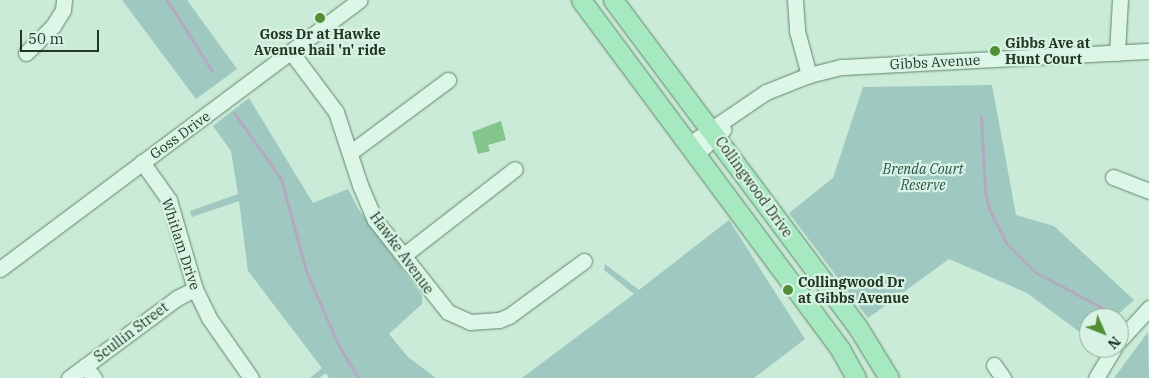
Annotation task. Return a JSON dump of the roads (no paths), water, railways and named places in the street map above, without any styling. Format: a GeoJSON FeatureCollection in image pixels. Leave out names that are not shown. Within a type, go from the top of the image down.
{"type":"FeatureCollection","features":[{"type":"Feature","properties":{"kind":"main road","name":"Collingwood Drive"},"geometry":{"type":"LineString","coordinates":[[580,0],[840,349],[856,378]]}},
{"type":"Feature","properties":{"kind":"main road","name":"Collingwood Drive"},"geometry":{"type":"LineString","coordinates":[[613,0],[857,326],[889,378]]}},
{"type":"Feature","properties":{"kind":"street"},"geometry":{"type":"LineString","coordinates":[[26,53],[53,26],[63,10],[64,0]]}},
{"type":"Feature","properties":{"kind":"street","name":"Goss Drive"},"geometry":{"type":"LineString","coordinates":[[0,269],[360,0]]}},
{"type":"Feature","properties":{"kind":"street"},"geometry":{"type":"LineString","coordinates":[[795,0],[797,31],[809,74]]}},
{"type":"Feature","properties":{"kind":"street"},"geometry":{"type":"LineString","coordinates":[[1117,53],[1120,0]]}},
{"type":"Feature","properties":{"kind":"street","name":"Gibbs Avenue"},"geometry":{"type":"LineString","coordinates":[[691,150],[732,116],[766,92],[809,74],[841,67],[1149,51]]}},
{"type":"Feature","properties":{"kind":"street","name":"Hawke Avenue"},"geometry":{"type":"LineString","coordinates":[[291,52],[336,112],[351,152],[360,185],[375,220],[404,255],[436,301],[448,312],[470,322],[487,323],[510,316],[584,261]]}},
{"type":"Feature","properties":{"kind":"street"},"geometry":{"type":"LineString","coordinates":[[351,152],[448,80]]}},
{"type":"Feature","properties":{"kind":"street","name":"Whitlam Drive"},"geometry":{"type":"LineString","coordinates":[[142,162],[169,200],[195,289],[216,333],[250,378]]}},
{"type":"Feature","properties":{"kind":"street"},"geometry":{"type":"LineString","coordinates":[[404,255],[515,169]]}},
{"type":"Feature","properties":{"kind":"street"},"geometry":{"type":"LineString","coordinates":[[1113,177],[1149,191]]}},
{"type":"Feature","properties":{"kind":"street","name":"Scullin Street"},"geometry":{"type":"LineString","coordinates":[[69,378],[177,298],[195,289]]}},
{"type":"Feature","properties":{"kind":"street"},"geometry":{"type":"LineString","coordinates":[[1129,330],[1149,308]]}},
{"type":"Feature","properties":{"kind":"street"},"geometry":{"type":"LineString","coordinates":[[1096,378],[1108,358]]}},
{"type":"Feature","properties":{"kind":"street"},"geometry":{"type":"LineString","coordinates":[[85,366],[94,378]]}},
{"type":"Feature","properties":{"kind":"waterway"},"geometry":{"type":"LineString","coordinates":[[167,0],[212,71]]}},
{"type":"Feature","properties":{"kind":"waterway"},"geometry":{"type":"LineString","coordinates":[[234,113],[281,179],[306,271],[339,346],[358,378]]}},
{"type":"Feature","properties":{"kind":"waterway"},"geometry":{"type":"LineString","coordinates":[[981,116],[985,191],[989,209],[1006,243],[1035,272],[1102,308]]}},
{"type":"Feature","properties":{"kind":"place","name":"Goss Dr at Hawke Avenue hail 'n' ride"},"geometry":{"type":"Point","coordinates":[320,18]}},
{"type":"Feature","properties":{"kind":"place","name":"Gibbs Ave at Hunt Court"},"geometry":{"type":"Point","coordinates":[995,51]}},
{"type":"Feature","properties":{"kind":"place","name":"Collingwood Dr at Gibbs Avenue"},"geometry":{"type":"Point","coordinates":[788,290]}},
{"type":"Feature","properties":{"kind":"park label","name":"Brenda Court Reserve"},"geometry":{"type":"Point","coordinates":[923,177]}}]}
